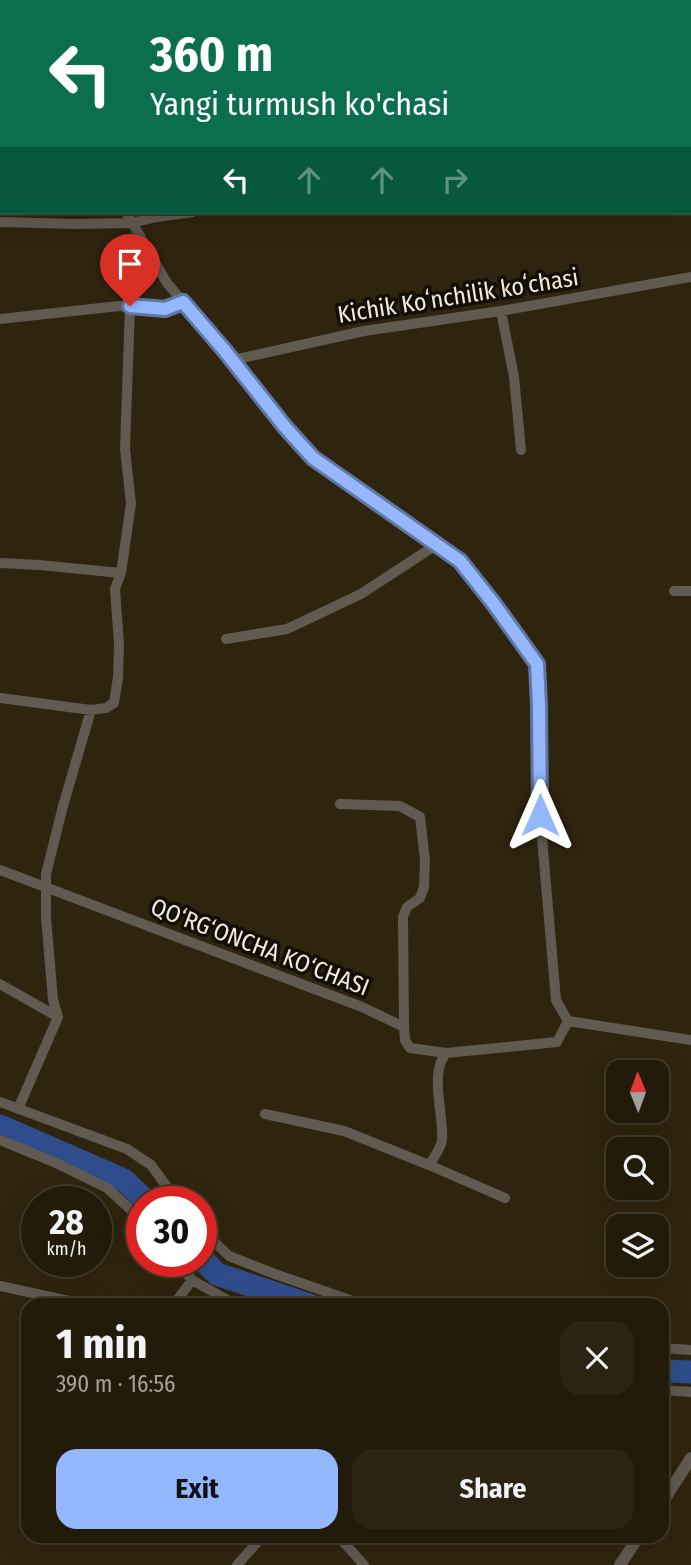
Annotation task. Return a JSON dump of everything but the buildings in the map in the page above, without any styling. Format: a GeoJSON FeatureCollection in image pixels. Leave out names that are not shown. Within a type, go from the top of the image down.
{"type":"FeatureCollection","features":[{"type":"Feature","properties":{"kind":"street"},"geometry":{"type":"LineString","coordinates":[[127,214],[167,283],[313,458],[460,561],[537,664],[540,815],[556,1000],[568,1021]]}},
{"type":"Feature","properties":{"kind":"street"},"geometry":{"type":"LineString","coordinates":[[0,222],[131,223],[179,214]]}},
{"type":"Feature","properties":{"kind":"street","name":"Kichik Koʻnchilik koʻchasi"},"geometry":{"type":"LineString","coordinates":[[233,360],[364,331],[501,312],[691,277]]}},
{"type":"Feature","properties":{"kind":"street"},"geometry":{"type":"LineString","coordinates":[[0,319],[119,306],[165,309],[183,302]]}},
{"type":"Feature","properties":{"kind":"street"},"geometry":{"type":"LineString","coordinates":[[0,698],[91,710],[106,708],[114,703],[119,645],[115,589],[121,573],[131,504],[125,449],[130,306]]}},
{"type":"Feature","properties":{"kind":"street"},"geometry":{"type":"LineString","coordinates":[[501,312],[514,377],[521,450]]}},
{"type":"Feature","properties":{"kind":"street"},"geometry":{"type":"LineString","coordinates":[[226,639],[287,629],[361,594],[436,545]]}},
{"type":"Feature","properties":{"kind":"street"},"geometry":{"type":"LineString","coordinates":[[0,563],[121,573]]}},
{"type":"Feature","properties":{"kind":"street"},"geometry":{"type":"LineString","coordinates":[[674,591],[691,591]]}},
{"type":"Feature","properties":{"kind":"street"},"geometry":{"type":"LineString","coordinates":[[18,1109],[58,1017],[53,1000],[46,874],[91,710]]}},
{"type":"Feature","properties":{"kind":"street"},"geometry":{"type":"LineString","coordinates":[[340,804],[400,806],[420,817],[425,860],[424,887],[420,898],[407,907],[402,916],[404,1027]]}},
{"type":"Feature","properties":{"kind":"street","name":"QO‘RG‘ONCHA KO‘CHASI"},"geometry":{"type":"LineString","coordinates":[[0,870],[362,1007],[404,1027],[405,1040],[410,1048],[446,1053]]}},
{"type":"Feature","properties":{"kind":"street"},"geometry":{"type":"LineString","coordinates":[[0,984],[58,1017]]}},
{"type":"Feature","properties":{"kind":"street"},"geometry":{"type":"LineString","coordinates":[[568,1021],[691,1040]]}},
{"type":"Feature","properties":{"kind":"street"},"geometry":{"type":"LineString","coordinates":[[429,1165],[442,1143],[438,1082],[440,1059],[446,1053],[557,1042],[568,1021]]}},
{"type":"Feature","properties":{"kind":"street"},"geometry":{"type":"LineString","coordinates":[[0,1102],[127,1150],[151,1165],[166,1186]]}},
{"type":"Feature","properties":{"kind":"street"},"geometry":{"type":"LineString","coordinates":[[265,1114],[344,1131],[505,1198]]}},
{"type":"Feature","properties":{"kind":"street"},"geometry":{"type":"LineString","coordinates":[[0,1140],[107,1188],[126,1205]]}},
{"type":"Feature","properties":{"kind":"street"},"geometry":{"type":"LineString","coordinates":[[217,1244],[229,1256],[346,1298]]}},
{"type":"Feature","properties":{"kind":"street"},"geometry":{"type":"LineString","coordinates":[[190,1277],[224,1298]]}},
{"type":"Feature","properties":{"kind":"street"},"geometry":{"type":"LineString","coordinates":[[179,1298],[192,1280]]}},
{"type":"Feature","properties":{"kind":"street"},"geometry":{"type":"LineString","coordinates":[[0,1286],[55,1298]]}},
{"type":"Feature","properties":{"kind":"street"},"geometry":{"type":"LineString","coordinates":[[669,1348],[691,1350]]}},
{"type":"Feature","properties":{"kind":"street"},"geometry":{"type":"LineString","coordinates":[[669,1390],[691,1392]]}},
{"type":"Feature","properties":{"kind":"street"},"geometry":{"type":"LineString","coordinates":[[669,1492],[691,1458]]}},
{"type":"Feature","properties":{"kind":"street"},"geometry":{"type":"LineString","coordinates":[[237,1565],[257,1543]]}},
{"type":"Feature","properties":{"kind":"street"},"geometry":{"type":"LineString","coordinates":[[344,1543],[364,1565]]}},
{"type":"Feature","properties":{"kind":"street"},"geometry":{"type":"LineString","coordinates":[[620,1565],[634,1543]]}},
{"type":"Feature","properties":{"kind":"waterway"},"geometry":{"type":"LineString","coordinates":[[0,1126],[124,1180],[130,1186]]}},
{"type":"Feature","properties":{"kind":"waterway"},"geometry":{"type":"LineString","coordinates":[[217,1274],[288,1298]]}},
{"type":"Feature","properties":{"kind":"waterway"},"geometry":{"type":"LineString","coordinates":[[669,1371],[691,1372]]}},
{"type":"Feature","properties":{"kind":"route"},"geometry":{"type":"LineString","coordinates":[[130,306],[165,309],[183,302],[313,458],[460,561],[537,664],[540,815]]}}]}
